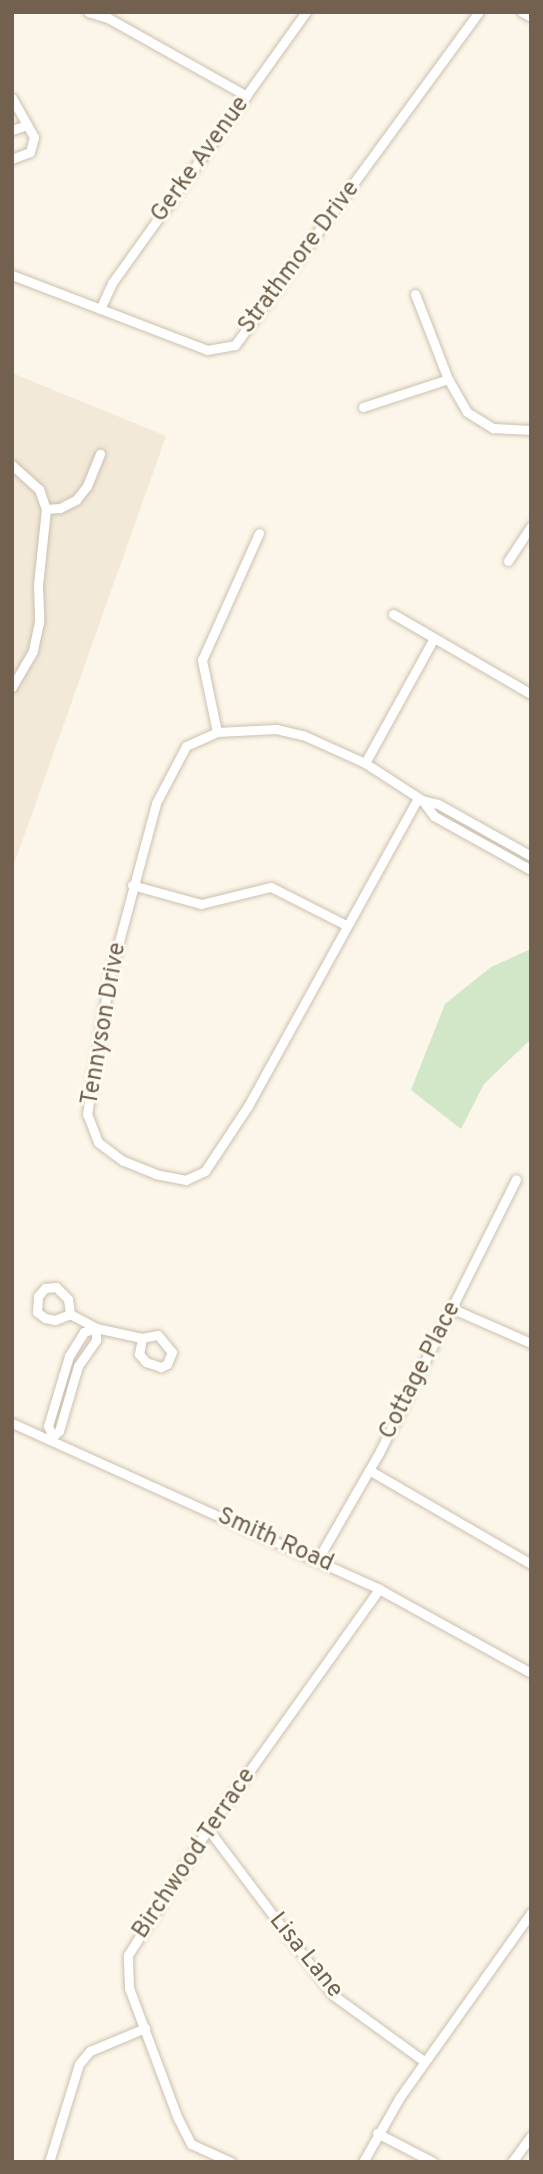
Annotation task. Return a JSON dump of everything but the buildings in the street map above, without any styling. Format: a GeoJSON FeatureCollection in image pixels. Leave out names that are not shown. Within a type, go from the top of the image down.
{"type":"FeatureCollection","features":[{"type":"Feature","properties":{"kind":"street"},"geometry":{"type":"LineString","coordinates":[[88,12],[108,18],[247,96]]}},
{"type":"Feature","properties":{"kind":"street","name":"Gerke Avenue"},"geometry":{"type":"LineString","coordinates":[[100,309],[112,284],[306,12]]}},
{"type":"Feature","properties":{"kind":"street","name":"Strathmore Drive"},"geometry":{"type":"LineString","coordinates":[[12,275],[208,350],[235,345],[479,12]]}},
{"type":"Feature","properties":{"kind":"street"},"geometry":{"type":"LineString","coordinates":[[522,12],[531,17]]}},
{"type":"Feature","properties":{"kind":"street"},"geometry":{"type":"LineString","coordinates":[[12,98],[34,137],[30,152],[12,159]]}},
{"type":"Feature","properties":{"kind":"street"},"geometry":{"type":"LineString","coordinates":[[12,130],[27,125]]}},
{"type":"Feature","properties":{"kind":"street"},"geometry":{"type":"LineString","coordinates":[[415,294],[448,379],[467,412],[493,428],[531,430]]}},
{"type":"Feature","properties":{"kind":"street"},"geometry":{"type":"LineString","coordinates":[[363,407],[448,379]]}},
{"type":"Feature","properties":{"kind":"street"},"geometry":{"type":"LineString","coordinates":[[46,509],[60,508],[76,500],[88,486],[100,453]]}},
{"type":"Feature","properties":{"kind":"street"},"geometry":{"type":"LineString","coordinates":[[12,687],[33,651],[39,622],[38,585],[46,509],[39,489],[13,467]]}},
{"type":"Feature","properties":{"kind":"street"},"geometry":{"type":"LineString","coordinates":[[508,561],[531,526]]}},
{"type":"Feature","properties":{"kind":"street"},"geometry":{"type":"LineString","coordinates":[[217,732],[205,694],[202,660],[212,628],[259,533]]}},
{"type":"Feature","properties":{"kind":"street"},"geometry":{"type":"LineString","coordinates":[[393,614],[433,640],[531,694]]}},
{"type":"Feature","properties":{"kind":"street"},"geometry":{"type":"LineString","coordinates":[[365,763],[433,640]]}},
{"type":"Feature","properties":{"kind":"street","name":"Tennyson Drive"},"geometry":{"type":"LineString","coordinates":[[420,799],[346,925],[261,1083],[205,1171],[186,1180],[156,1174],[123,1161],[98,1142],[88,1114],[109,979],[156,803],[186,746],[217,732],[276,729],[303,735],[365,763],[420,799],[531,856]]}},
{"type":"Feature","properties":{"kind":"street","name":"Tennyson Drive"},"geometry":{"type":"LineString","coordinates":[[420,799],[434,816],[531,870]]}},
{"type":"Feature","properties":{"kind":"street"},"geometry":{"type":"LineString","coordinates":[[132,885],[201,904],[271,887],[346,925]]}},
{"type":"Feature","properties":{"kind":"street","name":"Cottage Place"},"geometry":{"type":"LineString","coordinates":[[318,1559],[369,1470],[516,1179]]}},
{"type":"Feature","properties":{"kind":"street"},"geometry":{"type":"LineString","coordinates":[[453,1308],[531,1343]]}},
{"type":"Feature","properties":{"kind":"street"},"geometry":{"type":"LineString","coordinates":[[70,1314],[96,1328],[142,1338]]}},
{"type":"Feature","properties":{"kind":"street"},"geometry":{"type":"LineString","coordinates":[[96,1328],[96,1340],[78,1366],[59,1431],[51,1437],[48,1426],[69,1356],[84,1332],[96,1328]]}},
{"type":"Feature","properties":{"kind":"street"},"geometry":{"type":"LineString","coordinates":[[57,1399],[67,1404]]}},
{"type":"Feature","properties":{"kind":"street","name":"Smith Road"},"geometry":{"type":"LineString","coordinates":[[12,1423],[51,1437],[318,1559],[379,1589],[531,1673]]}},
{"type":"Feature","properties":{"kind":"street"},"geometry":{"type":"LineString","coordinates":[[369,1470],[531,1563]]}},
{"type":"Feature","properties":{"kind":"street","name":"Birchwood Terrace"},"geometry":{"type":"LineString","coordinates":[[231,2162],[191,2144],[129,1988],[128,1955],[208,1829],[379,1589]]}},
{"type":"Feature","properties":{"kind":"street","name":"Lisa Lane"},"geometry":{"type":"LineString","coordinates":[[208,1829],[333,1995],[424,2062]]}},
{"type":"Feature","properties":{"kind":"street"},"geometry":{"type":"LineString","coordinates":[[363,2162],[377,2133],[424,2062],[527,1926],[531,1913]]}},
{"type":"Feature","properties":{"kind":"street"},"geometry":{"type":"LineString","coordinates":[[49,2162],[79,2064],[90,2051],[145,2028]]}},
{"type":"Feature","properties":{"kind":"street"},"geometry":{"type":"LineString","coordinates":[[377,2133],[433,2162]]}},
{"type":"Feature","properties":{"kind":"street"},"geometry":{"type":"LineString","coordinates":[[512,2162],[531,2136]]}},
{"type":"Feature","properties":{"kind":"shaded area"},"geometry":{"type":"Polygon","coordinates":[[[12,373],[166,436],[12,870],[12,373]]]}},
{"type":"Feature","properties":{"kind":"green space"},"geometry":{"type":"Polygon","coordinates":[[[531,949],[531,1039],[484,1084],[461,1129],[411,1090],[445,1004],[491,967],[531,949]]]}}]}
